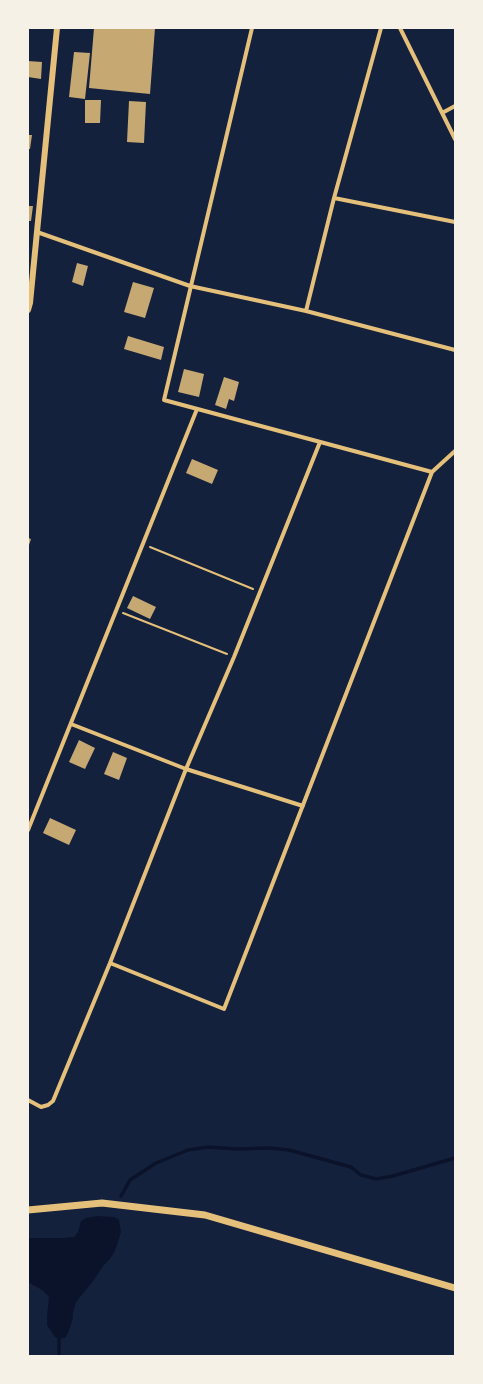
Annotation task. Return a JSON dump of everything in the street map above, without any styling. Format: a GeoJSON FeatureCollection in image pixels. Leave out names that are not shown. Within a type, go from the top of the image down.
{"type":"FeatureCollection","features":[{"type":"Feature","properties":{"kind":"main road"},"geometry":{"type":"LineString","coordinates":[[28,1210],[102,1203],[205,1215],[455,1288]]}},
{"type":"Feature","properties":{"kind":"street"},"geometry":{"type":"LineString","coordinates":[[28,310],[30,303],[56,28]]}},
{"type":"Feature","properties":{"kind":"street"},"geometry":{"type":"LineString","coordinates":[[252,28],[164,400],[432,472]]}},
{"type":"Feature","properties":{"kind":"street"},"geometry":{"type":"LineString","coordinates":[[306,311],[334,198],[381,28]]}},
{"type":"Feature","properties":{"kind":"street"},"geometry":{"type":"LineString","coordinates":[[400,28],[455,139]]}},
{"type":"Feature","properties":{"kind":"street"},"geometry":{"type":"LineString","coordinates":[[442,113],[455,106]]}},
{"type":"Feature","properties":{"kind":"street"},"geometry":{"type":"LineString","coordinates":[[334,198],[455,222]]}},
{"type":"Feature","properties":{"kind":"street"},"geometry":{"type":"LineString","coordinates":[[37,232],[190,286],[306,311],[455,350]]}},
{"type":"Feature","properties":{"kind":"street"},"geometry":{"type":"LineString","coordinates":[[28,830],[197,409]]}},
{"type":"Feature","properties":{"kind":"street"},"geometry":{"type":"LineString","coordinates":[[28,1100],[42,1107],[53,1101],[110,964],[186,769],[234,656],[320,442]]}},
{"type":"Feature","properties":{"kind":"street"},"geometry":{"type":"LineString","coordinates":[[110,964],[224,1009],[432,472],[455,452]]}},
{"type":"Feature","properties":{"kind":"street"},"geometry":{"type":"LineString","coordinates":[[71,724],[186,769],[303,806]]}},
{"type":"Feature","properties":{"kind":"path"},"geometry":{"type":"LineString","coordinates":[[143,544],[260,591]]}},
{"type":"Feature","properties":{"kind":"path"},"geometry":{"type":"LineString","coordinates":[[116,611],[234,656]]}},
{"type":"Feature","properties":{"kind":"water"},"geometry":{"type":"Polygon","coordinates":[[[97,1216],[115,1217],[119,1220],[121,1232],[117,1245],[109,1260],[76,1302],[68,1333],[65,1338],[59,1339],[55,1337],[47,1325],[49,1297],[42,1290],[28,1282],[28,1238],[74,1237],[78,1232],[81,1221],[86,1218],[97,1216]]]}},
{"type":"Feature","properties":{"kind":"building"},"geometry":{"type":"Polygon","coordinates":[[[94,28],[155,28],[150,94],[89,88],[94,28]]]}},
{"type":"Feature","properties":{"kind":"building"},"geometry":{"type":"Polygon","coordinates":[[[74,52],[90,53],[85,99],[69,97],[74,52]]]}},
{"type":"Feature","properties":{"kind":"building"},"geometry":{"type":"Polygon","coordinates":[[[28,61],[42,62],[41,79],[28,77],[28,61]]]}},
{"type":"Feature","properties":{"kind":"building"},"geometry":{"type":"Polygon","coordinates":[[[85,100],[101,100],[100,123],[85,123],[85,100]]]}},
{"type":"Feature","properties":{"kind":"building"},"geometry":{"type":"Polygon","coordinates":[[[129,101],[146,102],[144,143],[127,142],[129,101]]]}},
{"type":"Feature","properties":{"kind":"building"},"geometry":{"type":"Polygon","coordinates":[[[28,135],[32,135],[30,149],[28,149],[28,135]]]}},
{"type":"Feature","properties":{"kind":"building"},"geometry":{"type":"Polygon","coordinates":[[[28,206],[33,206],[31,221],[28,221],[28,206]]]}},
{"type":"Feature","properties":{"kind":"building"},"geometry":{"type":"Polygon","coordinates":[[[77,263],[88,266],[83,286],[72,282],[77,263]]]}},
{"type":"Feature","properties":{"kind":"building"},"geometry":{"type":"Polygon","coordinates":[[[133,282],[154,288],[145,318],[124,312],[133,282]]]}},
{"type":"Feature","properties":{"kind":"building"},"geometry":{"type":"Polygon","coordinates":[[[128,336],[164,347],[161,360],[124,349],[128,336]]]}},
{"type":"Feature","properties":{"kind":"building"},"geometry":{"type":"Polygon","coordinates":[[[184,369],[204,374],[199,397],[178,392],[184,369]]]}},
{"type":"Feature","properties":{"kind":"building"},"geometry":{"type":"Polygon","coordinates":[[[224,377],[239,382],[234,401],[229,399],[226,409],[215,405],[224,377]]]}},
{"type":"Feature","properties":{"kind":"building"},"geometry":{"type":"Polygon","coordinates":[[[192,459],[218,470],[212,484],[186,473],[192,459]]]}},
{"type":"Feature","properties":{"kind":"building"},"geometry":{"type":"Polygon","coordinates":[[[28,538],[31,539],[28,548],[28,538]]]}},
{"type":"Feature","properties":{"kind":"building"},"geometry":{"type":"Polygon","coordinates":[[[133,596],[156,607],[150,619],[127,608],[133,596]]]}},
{"type":"Feature","properties":{"kind":"building"},"geometry":{"type":"Polygon","coordinates":[[[79,740],[95,748],[85,769],[69,762],[79,740]]]}},
{"type":"Feature","properties":{"kind":"building"},"geometry":{"type":"Polygon","coordinates":[[[113,752],[127,758],[119,780],[104,774],[113,752]]]}},
{"type":"Feature","properties":{"kind":"building"},"geometry":{"type":"Polygon","coordinates":[[[50,818],[76,830],[69,845],[43,833],[50,818]]]}},
{"type":"Feature","properties":{"kind":"waterway"},"geometry":{"type":"LineString","coordinates":[[121,1196],[130,1180],[156,1163],[188,1150],[208,1147],[237,1149],[269,1148],[289,1150],[351,1167],[361,1175],[376,1179],[393,1176],[455,1158]]}},
{"type":"Feature","properties":{"kind":"waterway"},"geometry":{"type":"LineString","coordinates":[[59,1335],[59,1356]]}}]}
